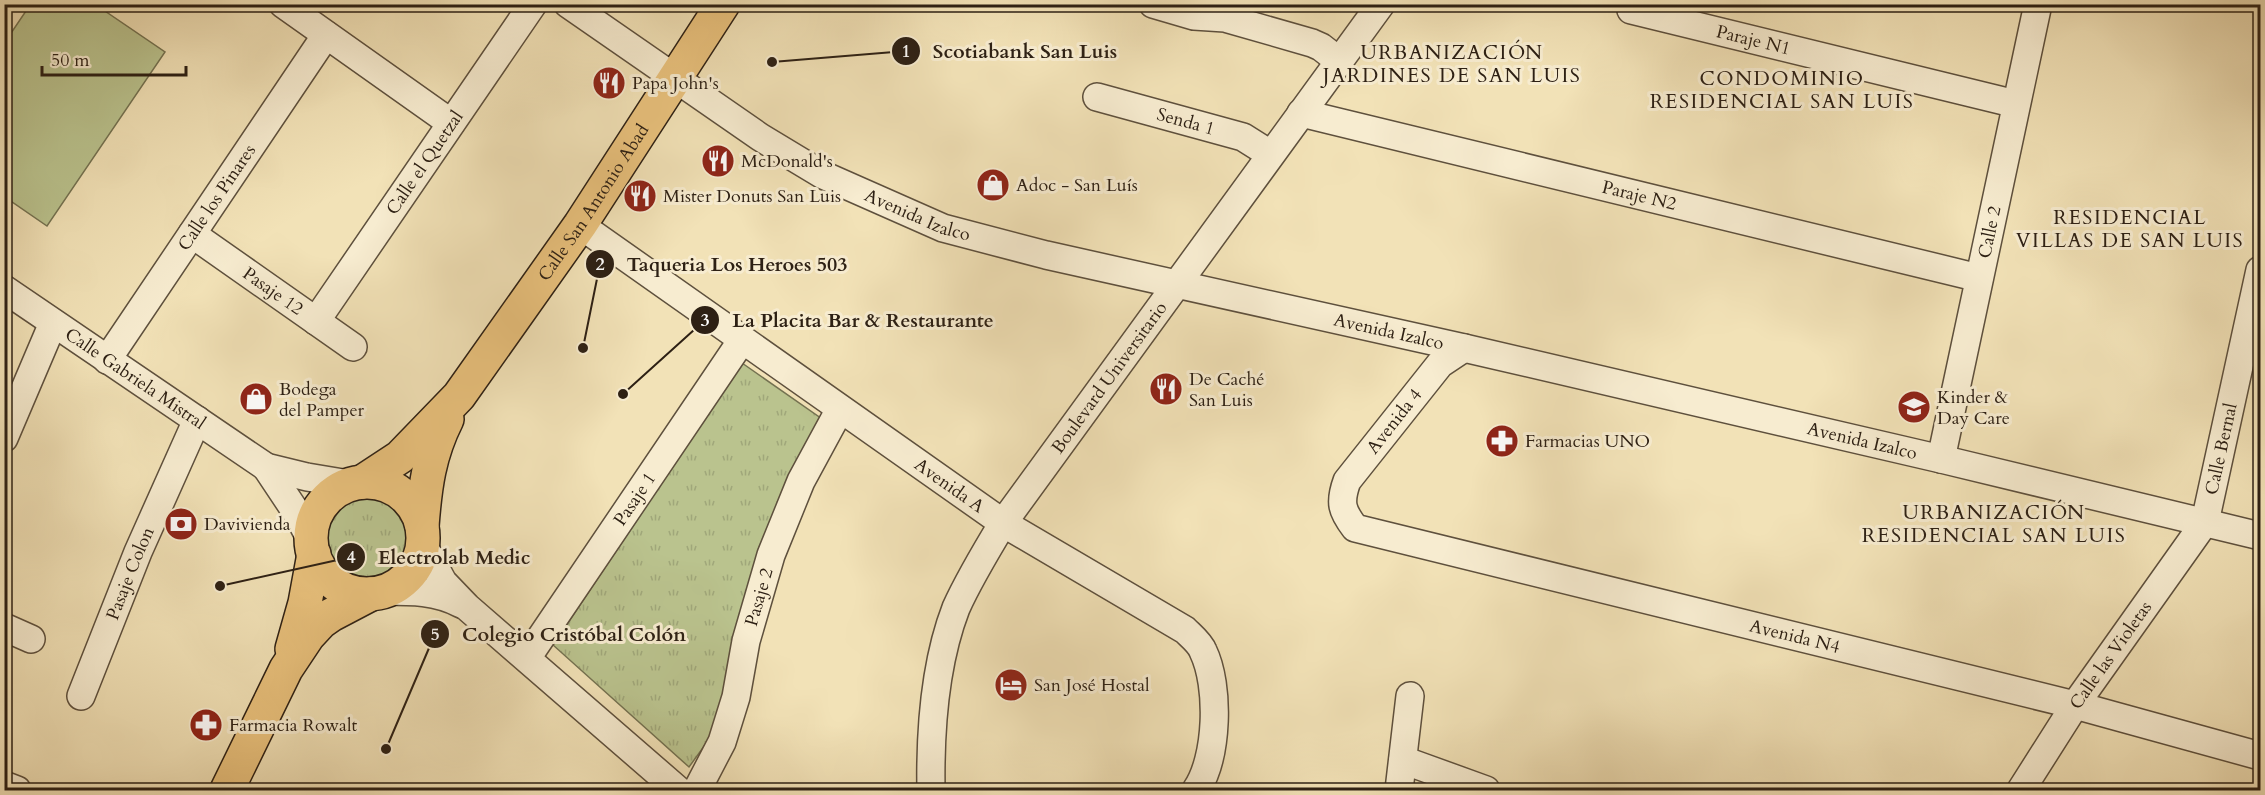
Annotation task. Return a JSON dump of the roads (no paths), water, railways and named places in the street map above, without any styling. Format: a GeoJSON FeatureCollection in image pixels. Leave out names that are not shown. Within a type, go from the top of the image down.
{"type":"FeatureCollection","features":[{"type":"Feature","properties":{"kind":"main road","name":"Calle San Antonio Abad"},"geometry":{"type":"LineString","coordinates":[[422,534],[424,493],[435,442],[459,396],[580,225],[723,4]]}},
{"type":"Feature","properties":{"kind":"main road","name":"Calle San Antonio Abad"},"geometry":{"type":"LineString","coordinates":[[356,483],[400,457],[459,396]]}},
{"type":"Feature","properties":{"kind":"main road"},"geometry":{"type":"LineString","coordinates":[[227,790],[286,669],[308,636],[321,622],[399,583],[409,575],[418,560],[422,534],[414,508],[398,491],[381,483],[356,483],[332,494],[320,508],[313,526],[313,547],[304,603],[286,669]]}},
{"type":"Feature","properties":{"kind":"main road"},"geometry":{"type":"LineString","coordinates":[[313,547],[319,567],[333,583],[349,591],[377,592]]}},
{"type":"Feature","properties":{"kind":"street"},"geometry":{"type":"LineString","coordinates":[[283,4],[451,123]]}},
{"type":"Feature","properties":{"kind":"street","name":"Calle el Quetzal"},"geometry":{"type":"LineString","coordinates":[[316,321],[533,4]]}},
{"type":"Feature","properties":{"kind":"street","name":"Avenida Izalco"},"geometry":{"type":"LineString","coordinates":[[568,4],[760,137],[823,175],[933,224],[991,242],[1464,348],[2260,536]]}},
{"type":"Feature","properties":{"kind":"street"},"geometry":{"type":"LineString","coordinates":[[1153,4],[1194,16],[1227,11],[1317,45],[1339,62]]}},
{"type":"Feature","properties":{"kind":"street","name":"Boulevard Universitario"},"geometry":{"type":"LineString","coordinates":[[931,790],[936,691],[945,647],[956,609],[980,561],[1003,523],[1381,4]]}},
{"type":"Feature","properties":{"kind":"street","name":"Calle 2"},"geometry":{"type":"LineString","coordinates":[[1941,459],[2038,4]]}},
{"type":"Feature","properties":{"kind":"street","name":"Paraje N1"},"geometry":{"type":"LineString","coordinates":[[1631,9],[2016,104]]}},
{"type":"Feature","properties":{"kind":"street","name":"Calle los Pinares"},"geometry":{"type":"LineString","coordinates":[[107,360],[326,35]]}},
{"type":"Feature","properties":{"kind":"street","name":"Senda 1"},"geometry":{"type":"LineString","coordinates":[[1097,97],[1243,137],[1270,154]]}},
{"type":"Feature","properties":{"kind":"street","name":"Paraje N2"},"geometry":{"type":"LineString","coordinates":[[1301,112],[1979,278]]}},
{"type":"Feature","properties":{"kind":"street","name":"Avenida A"},"geometry":{"type":"LineString","coordinates":[[580,225],[1003,523],[1185,630],[1203,648],[1213,679],[1212,750],[1206,772],[1196,790]]}},
{"type":"Feature","properties":{"kind":"street","name":"Pasaje 12"},"geometry":{"type":"LineString","coordinates":[[192,234],[353,347]]}},
{"type":"Feature","properties":{"kind":"street","name":"Calle Bernal"},"geometry":{"type":"LineString","coordinates":[[2205,522],[2257,306],[2260,270]]}},
{"type":"Feature","properties":{"kind":"street","name":"Calle Gabriela Mistral"},"geometry":{"type":"LineString","coordinates":[[4,289],[266,467],[307,477],[356,483]]}},
{"type":"Feature","properties":{"kind":"street"},"geometry":{"type":"LineString","coordinates":[[4,438],[53,323]]}},
{"type":"Feature","properties":{"kind":"street","name":"Pasaje 1"},"geometry":{"type":"LineString","coordinates":[[527,658],[742,340]]}},
{"type":"Feature","properties":{"kind":"street","name":"Avenida 4"},"geometry":{"type":"LineString","coordinates":[[1342,506],[1345,487],[1354,472],[1440,364],[1464,348]]}},
{"type":"Feature","properties":{"kind":"street","name":"Pasaje 2"},"geometry":{"type":"LineString","coordinates":[[697,790],[725,730],[736,697],[746,641],[771,555],[801,481],[840,409]]}},
{"type":"Feature","properties":{"kind":"street","name":"Pasaje Colon"},"geometry":{"type":"LineString","coordinates":[[81,696],[138,552],[197,420]]}},
{"type":"Feature","properties":{"kind":"street","name":"Calle Gabriela Mistral"},"geometry":{"type":"LineString","coordinates":[[266,467],[298,515],[313,547]]}},
{"type":"Feature","properties":{"kind":"street","name":"Avenida N4"},"geometry":{"type":"LineString","coordinates":[[1342,506],[1355,528],[2075,705],[2260,756]]}},
{"type":"Feature","properties":{"kind":"street","name":"Calle las Violetas"},"geometry":{"type":"LineString","coordinates":[[2021,790],[2075,705],[2205,522]]}},
{"type":"Feature","properties":{"kind":"street"},"geometry":{"type":"LineString","coordinates":[[422,534],[443,582],[467,607],[678,790]]}},
{"type":"Feature","properties":{"kind":"street"},"geometry":{"type":"LineString","coordinates":[[377,592],[430,593],[448,597],[467,607]]}},
{"type":"Feature","properties":{"kind":"street"},"geometry":{"type":"LineString","coordinates":[[4,627],[31,639]]}},
{"type":"Feature","properties":{"kind":"street"},"geometry":{"type":"LineString","coordinates":[[1400,790],[1410,696]]}},
{"type":"Feature","properties":{"kind":"street"},"geometry":{"type":"LineString","coordinates":[[1403,760],[1486,790]]}},
{"type":"Feature","properties":{"kind":"street"},"geometry":{"type":"LineString","coordinates":[[4,785],[17,790]]}},
{"type":"Feature","properties":{"kind":"place","name":"Scotiabank San Luis"},"geometry":{"type":"Point","coordinates":[772,62]}},
{"type":"Feature","properties":{"kind":"place","name":"Papa John's"},"geometry":{"type":"Point","coordinates":[609,83]}},
{"type":"Feature","properties":{"kind":"place","name":"McDonald's"},"geometry":{"type":"Point","coordinates":[718,161]}},
{"type":"Feature","properties":{"kind":"place","name":"Adoc - San Luís"},"geometry":{"type":"Point","coordinates":[993,185]}},
{"type":"Feature","properties":{"kind":"place","name":"Mister Donuts San Luis"},"geometry":{"type":"Point","coordinates":[640,196]}},
{"type":"Feature","properties":{"kind":"place","name":"Taqueria Los Heroes 503"},"geometry":{"type":"Point","coordinates":[583,348]}},
{"type":"Feature","properties":{"kind":"place","name":"De Caché San Luis"},"geometry":{"type":"Point","coordinates":[1166,389]}},
{"type":"Feature","properties":{"kind":"place","name":"La Placita Bar & Restaurante"},"geometry":{"type":"Point","coordinates":[623,394]}},
{"type":"Feature","properties":{"kind":"place","name":"Bodega del Pamper"},"geometry":{"type":"Point","coordinates":[256,399]}},
{"type":"Feature","properties":{"kind":"place","name":"Kinder & Day Care"},"geometry":{"type":"Point","coordinates":[1914,407]}},
{"type":"Feature","properties":{"kind":"place","name":"Farmacias UNO"},"geometry":{"type":"Point","coordinates":[1502,441]}},
{"type":"Feature","properties":{"kind":"place","name":"Davivienda"},"geometry":{"type":"Point","coordinates":[181,524]}},
{"type":"Feature","properties":{"kind":"place","name":"Electrolab Medic"},"geometry":{"type":"Point","coordinates":[220,586]}},
{"type":"Feature","properties":{"kind":"place","name":"San José Hostal"},"geometry":{"type":"Point","coordinates":[1011,685]}},
{"type":"Feature","properties":{"kind":"place","name":"Farmacia Rowalt"},"geometry":{"type":"Point","coordinates":[206,725]}},
{"type":"Feature","properties":{"kind":"place","name":"Colegio Cristóbal Colón"},"geometry":{"type":"Point","coordinates":[386,749]}},
{"type":"Feature","properties":{"kind":"district","name":"URBANIZACIÓN JARDINES DE SAN LUIS"},"geometry":{"type":"Point","coordinates":[1452,64]}},
{"type":"Feature","properties":{"kind":"district","name":"CONDOMINIO RESIDENCIAL SAN LUIS"},"geometry":{"type":"Point","coordinates":[1782,90]}},
{"type":"Feature","properties":{"kind":"district","name":"RESIDENCIAL VILLAS DE SAN LUIS"},"geometry":{"type":"Point","coordinates":[2130,228]}},
{"type":"Feature","properties":{"kind":"district","name":"URBANIZACIÓN RESIDENCIAL SAN LUIS"},"geometry":{"type":"Point","coordinates":[1994,524]}}]}
